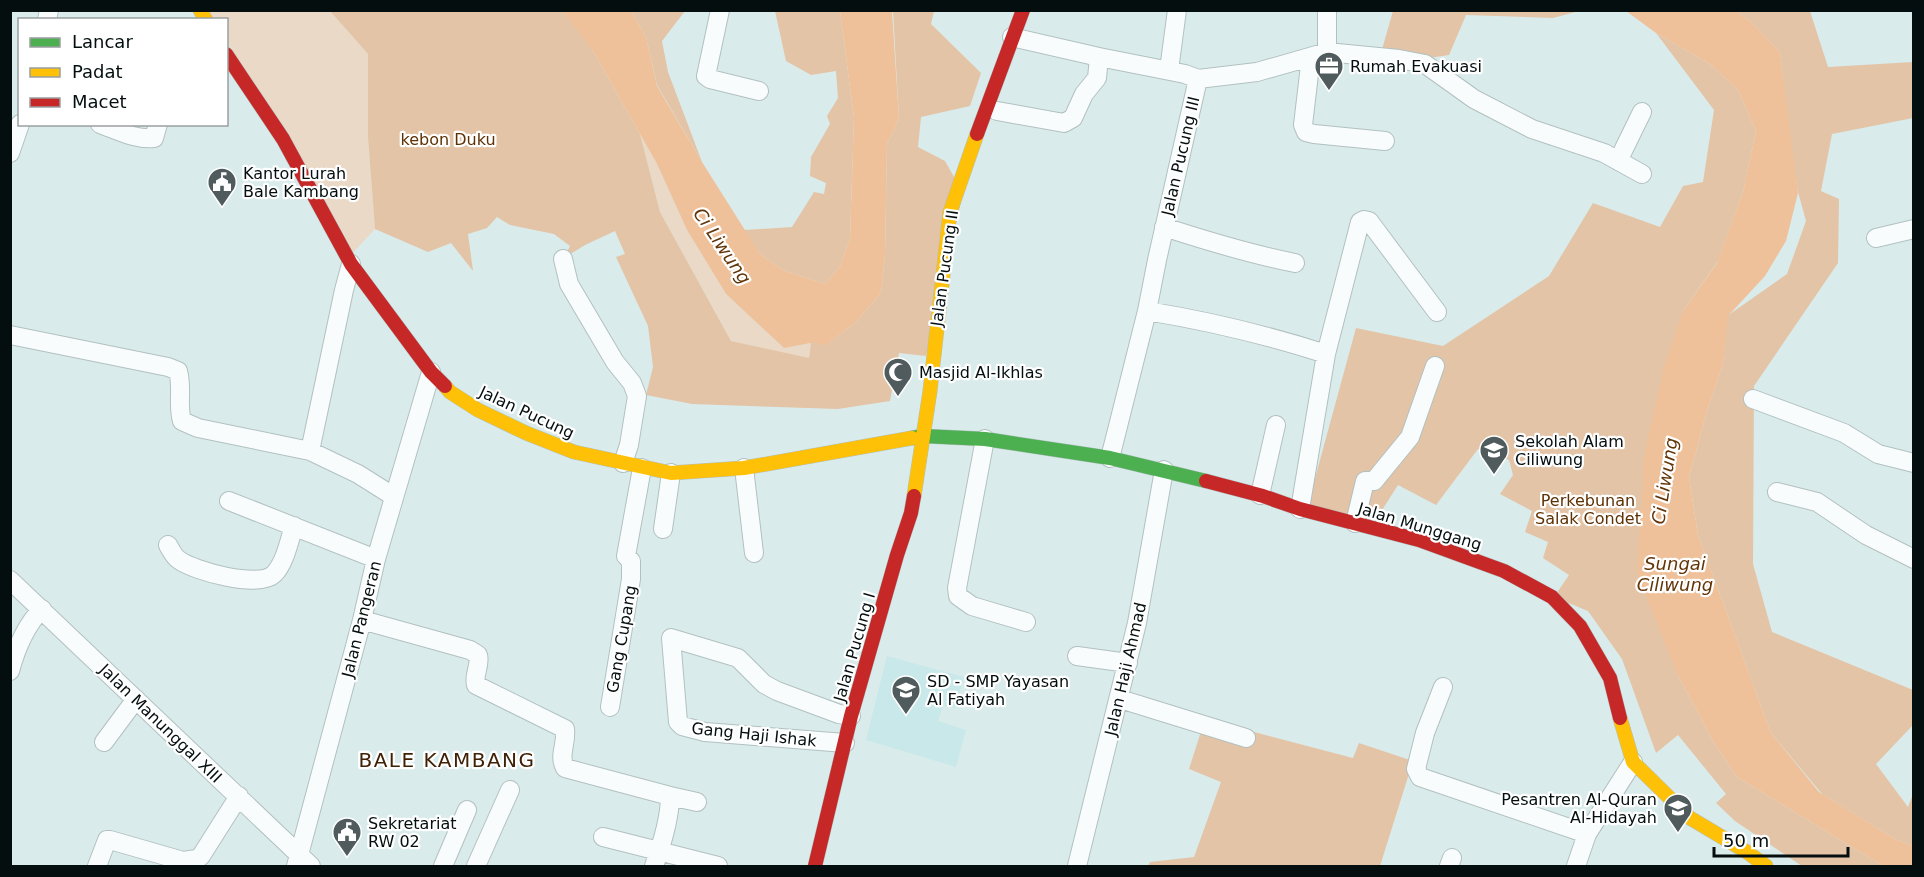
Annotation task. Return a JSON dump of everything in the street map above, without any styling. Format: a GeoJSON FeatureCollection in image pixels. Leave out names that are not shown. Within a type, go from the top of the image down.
{"type":"FeatureCollection","features":[{"type":"Feature","properties":{"kind":"street"},"geometry":{"type":"LineString","coordinates":[[720,10],[706,76],[759,91]]}},
{"type":"Feature","properties":{"kind":"street","name":"Jalan Pucung II"},"geometry":{"type":"LineString","coordinates":[[923,436],[950,212],[1023,10]]}},
{"type":"Feature","properties":{"kind":"street"},"geometry":{"type":"LineString","coordinates":[[1169,70],[1177,10]]}},
{"type":"Feature","properties":{"kind":"street"},"geometry":{"type":"LineString","coordinates":[[1327,10],[1303,125],[1306,132],[1385,141]]}},
{"type":"Feature","properties":{"kind":"street"},"geometry":{"type":"LineString","coordinates":[[1012,37],[1169,70],[1198,79]]}},
{"type":"Feature","properties":{"kind":"street","name":"Jalan Pucung III"},"geometry":{"type":"LineString","coordinates":[[1110,458],[1147,311],[1198,79],[1250,74],[1319,54],[1399,59],[1425,64],[1474,99],[1532,129],[1604,153],[1642,174]]}},
{"type":"Feature","properties":{"kind":"street","name":"Jalan Pucung"},"geometry":{"type":"LineString","coordinates":[[228,57],[283,139],[351,264],[430,372],[450,392],[478,410],[526,433],[574,452],[671,473],[744,468],[923,436]]}},
{"type":"Feature","properties":{"kind":"street"},"geometry":{"type":"LineString","coordinates":[[997,111],[1069,122],[1084,94],[1097,78],[1099,57]]}},
{"type":"Feature","properties":{"kind":"street"},"geometry":{"type":"LineString","coordinates":[[1618,161],[1642,112]]}},
{"type":"Feature","properties":{"kind":"street"},"geometry":{"type":"LineString","coordinates":[[10,153],[19,126]]}},
{"type":"Feature","properties":{"kind":"street"},"geometry":{"type":"LineString","coordinates":[[105,126],[138,138],[149,139],[154,138],[157,126]]}},
{"type":"Feature","properties":{"kind":"street"},"geometry":{"type":"LineString","coordinates":[[1300,509],[1326,354],[1359,225],[1364,220],[1369,221],[1437,312]]}},
{"type":"Feature","properties":{"kind":"street"},"geometry":{"type":"LineString","coordinates":[[1164,227],[1258,256],[1295,263]]}},
{"type":"Feature","properties":{"kind":"street"},"geometry":{"type":"LineString","coordinates":[[1876,238],[1914,229]]}},
{"type":"Feature","properties":{"kind":"street"},"geometry":{"type":"LineString","coordinates":[[563,259],[569,284],[615,362],[632,383],[637,396],[629,445],[623,463]]}},
{"type":"Feature","properties":{"kind":"street"},"geometry":{"type":"LineString","coordinates":[[310,451],[351,264]]}},
{"type":"Feature","properties":{"kind":"street"},"geometry":{"type":"LineString","coordinates":[[1147,311],[1240,329],[1326,354]]}},
{"type":"Feature","properties":{"kind":"street"},"geometry":{"type":"LineString","coordinates":[[10,335],[168,367],[178,371],[182,383],[179,413],[183,421],[198,428],[310,451],[358,474],[393,496]]}},
{"type":"Feature","properties":{"kind":"street"},"geometry":{"type":"LineString","coordinates":[[1355,523],[1365,481],[1374,481],[1410,437],[1435,366]]}},
{"type":"Feature","properties":{"kind":"street","name":"Jalan Pangeran"},"geometry":{"type":"LineString","coordinates":[[302,863],[376,559],[430,372]]}},
{"type":"Feature","properties":{"kind":"street"},"geometry":{"type":"LineString","coordinates":[[1753,399],[1845,433],[1878,454],[1914,463]]}},
{"type":"Feature","properties":{"kind":"street"},"geometry":{"type":"LineString","coordinates":[[1260,495],[1276,425]]}},
{"type":"Feature","properties":{"kind":"street","name":"Jalan Munggang"},"geometry":{"type":"LineString","coordinates":[[923,436],[985,439],[1110,458],[1164,470],[1419,540],[1504,571],[1552,597],[1580,626],[1610,678],[1633,762],[1690,818],[1747,852],[1766,867]]}},
{"type":"Feature","properties":{"kind":"street","name":"Jalan Pucung I"},"geometry":{"type":"LineString","coordinates":[[814,867],[851,716],[911,513],[923,436]]}},
{"type":"Feature","properties":{"kind":"street"},"geometry":{"type":"LineString","coordinates":[[985,439],[959,579],[958,596],[972,606],[1026,622]]}},
{"type":"Feature","properties":{"kind":"street","name":"Gang Cupang"},"geometry":{"type":"LineString","coordinates":[[610,707],[632,579],[631,561],[626,556],[642,468]]}},
{"type":"Feature","properties":{"kind":"street"},"geometry":{"type":"LineString","coordinates":[[744,468],[754,553]]}},
{"type":"Feature","properties":{"kind":"street","name":"Jalan Haji Ahmad"},"geometry":{"type":"LineString","coordinates":[[1077,867],[1137,623],[1164,470]]}},
{"type":"Feature","properties":{"kind":"street"},"geometry":{"type":"LineString","coordinates":[[663,529],[671,473]]}},
{"type":"Feature","properties":{"kind":"street"},"geometry":{"type":"LineString","coordinates":[[1777,492],[1817,502],[1866,535],[1914,559]]}},
{"type":"Feature","properties":{"kind":"street"},"geometry":{"type":"LineString","coordinates":[[229,501],[376,559]]}},
{"type":"Feature","properties":{"kind":"street"},"geometry":{"type":"LineString","coordinates":[[168,545],[178,559],[198,569],[223,576],[267,579],[274,574],[282,559],[294,526]]}},
{"type":"Feature","properties":{"kind":"street","name":"Jalan Manunggal XIII"},"geometry":{"type":"LineString","coordinates":[[10,580],[238,796],[302,863]]}},
{"type":"Feature","properties":{"kind":"street"},"geometry":{"type":"LineString","coordinates":[[10,671],[19,644],[29,625],[42,609]]}},
{"type":"Feature","properties":{"kind":"street"},"geometry":{"type":"LineString","coordinates":[[362,620],[470,650],[478,655],[476,685],[565,729],[566,737],[561,758],[565,768],[697,802]]}},
{"type":"Feature","properties":{"kind":"street","name":"Gang Haji Ishak"},"geometry":{"type":"LineString","coordinates":[[845,743],[705,732],[682,726],[678,722],[671,638],[738,658],[764,684],[777,691],[839,714],[851,716]]}},
{"type":"Feature","properties":{"kind":"street"},"geometry":{"type":"LineString","coordinates":[[1077,656],[1128,663]]}},
{"type":"Feature","properties":{"kind":"street"},"geometry":{"type":"LineString","coordinates":[[1443,687],[1425,733],[1416,769],[1420,777],[1587,834]]}},
{"type":"Feature","properties":{"kind":"street"},"geometry":{"type":"LineString","coordinates":[[104,742],[136,699]]}},
{"type":"Feature","properties":{"kind":"street"},"geometry":{"type":"LineString","coordinates":[[1120,699],[1246,738]]}},
{"type":"Feature","properties":{"kind":"street"},"geometry":{"type":"LineString","coordinates":[[1576,867],[1587,834],[1633,762]]}},
{"type":"Feature","properties":{"kind":"street"},"geometry":{"type":"LineString","coordinates":[[476,867],[510,790]]}},
{"type":"Feature","properties":{"kind":"street"},"geometry":{"type":"LineString","coordinates":[[97,867],[107,840],[117,840],[182,864],[197,859],[238,796]]}},
{"type":"Feature","properties":{"kind":"street"},"geometry":{"type":"LineString","coordinates":[[657,859],[670,796]]}},
{"type":"Feature","properties":{"kind":"street"},"geometry":{"type":"LineString","coordinates":[[444,867],[467,810]]}},
{"type":"Feature","properties":{"kind":"street"},"geometry":{"type":"LineString","coordinates":[[603,837],[657,859],[718,867]]}},
{"type":"Feature","properties":{"kind":"shaded area"},"geometry":{"type":"Polygon","coordinates":[[[209,11],[330,11],[368,54],[368,137],[375,229],[350,256],[228,44],[228,18],[213,18],[209,11]]]}},
{"type":"Feature","properties":{"kind":"shaded area"},"geometry":{"type":"Polygon","coordinates":[[[640,134],[657,164],[687,230],[726,294],[784,348],[811,343],[809,359],[731,341],[660,212],[640,134]]]}},
{"type":"Feature","properties":{"kind":"shaded area","name":"SD - SMP Yayasan Al Fatiyah"},"geometry":{"type":"Polygon","coordinates":[[[887,656],[964,677],[955,708],[943,706],[938,721],[966,730],[956,767],[866,740],[887,656]]]}},
{"type":"Feature","properties":{"kind":"green space","name":"kebon Duku"},"geometry":{"type":"Polygon","coordinates":[[[330,11],[563,11],[589,44],[640,134],[660,212],[731,341],[809,358],[811,343],[827,344],[855,323],[881,293],[885,255],[887,144],[899,119],[893,11],[934,11],[931,24],[981,73],[970,106],[921,117],[918,147],[945,161],[963,193],[926,356],[899,353],[890,401],[838,409],[692,404],[646,395],[653,367],[648,326],[616,257],[625,254],[615,231],[564,258],[570,246],[554,234],[510,225],[497,217],[487,228],[468,234],[473,271],[451,243],[428,252],[375,229],[368,137],[368,54],[330,11]]]}},
{"type":"Feature","properties":{"kind":"green space"},"geometry":{"type":"Polygon","coordinates":[[[631,11],[685,11],[662,41],[668,72],[702,162],[657,85],[646,37],[631,11]]]}},
{"type":"Feature","properties":{"kind":"green space"},"geometry":{"type":"Polygon","coordinates":[[[775,11],[840,11],[854,118],[850,238],[840,266],[825,284],[783,270],[760,254],[744,230],[792,227],[814,192],[824,194],[826,183],[810,176],[811,157],[830,124],[827,116],[838,98],[836,71],[811,75],[786,61],[775,11]]]}},
{"type":"Feature","properties":{"kind":"green space"},"geometry":{"type":"Polygon","coordinates":[[[1393,11],[1579,11],[1553,18],[1466,15],[1449,55],[1422,59],[1381,53],[1393,11]]]}},
{"type":"Feature","properties":{"kind":"green space"},"geometry":{"type":"Polygon","coordinates":[[[1736,11],[1810,11],[1828,67],[1913,62],[1913,118],[1832,134],[1821,191],[1839,199],[1838,263],[1754,386],[1753,564],[1772,632],[1913,690],[1913,725],[1876,764],[1908,807],[1913,794],[1913,846],[1895,839],[1822,794],[1771,733],[1698,535],[1689,477],[1723,364],[1727,316],[1787,274],[1806,221],[1798,192],[1792,154],[1780,52],[1750,21],[1736,11]]]}},
{"type":"Feature","properties":{"kind":"green space","name":"Perkebunan Salak Condet"},"geometry":{"type":"Polygon","coordinates":[[[1656,33],[1710,64],[1738,90],[1756,131],[1743,192],[1718,261],[1683,311],[1677,674],[1713,741],[1737,777],[1883,866],[1802,866],[1735,821],[1716,803],[1726,794],[1678,735],[1656,753],[1622,659],[1588,611],[1554,597],[1569,575],[1543,558],[1548,542],[1525,532],[1532,511],[1500,494],[1513,475],[1509,460],[1478,449],[1436,505],[1398,485],[1377,518],[1301,507],[1311,493],[1356,328],[1443,346],[1549,276],[1593,203],[1660,227],[1683,186],[1703,182],[1714,110],[1656,33]]]}},
{"type":"Feature","properties":{"kind":"green space"},"geometry":{"type":"Polygon","coordinates":[[[1205,719],[1353,758],[1359,743],[1413,761],[1380,866],[1148,866],[1150,862],[1194,857],[1221,782],[1189,769],[1205,719]]]}},
{"type":"Feature","properties":{"kind":"water","name":"Ci Liwung"},"geometry":{"type":"Polygon","coordinates":[[[563,11],[631,11],[646,37],[657,86],[760,254],[783,270],[825,284],[840,266],[850,238],[854,118],[840,11],[892,11],[899,119],[887,144],[885,255],[881,293],[855,323],[826,345],[811,343],[784,348],[726,294],[687,230],[657,164],[593,51],[563,11]]]}},
{"type":"Feature","properties":{"kind":"water","name":"Sungai Ciliwung"},"geometry":{"type":"Polygon","coordinates":[[[1626,11],[1736,11],[1750,21],[1780,52],[1798,193],[1786,241],[1765,276],[1728,316],[1723,364],[1689,477],[1698,535],[1771,733],[1819,792],[1895,839],[1913,846],[1913,866],[1883,866],[1737,777],[1713,741],[1677,674],[1637,573],[1644,456],[1663,370],[1683,311],[1717,263],[1743,192],[1756,131],[1738,90],[1710,64],[1656,33],[1626,11]]]}},
{"type":"Feature","properties":{"kind":"traffic: fast"},"geometry":{"type":"LineString","coordinates":[[912,438],[923,436],[985,439],[1110,458],[1206,481]]}},
{"type":"Feature","properties":{"kind":"traffic: slow"},"geometry":{"type":"LineString","coordinates":[[200,10],[205,18]]}},
{"type":"Feature","properties":{"kind":"traffic: slow"},"geometry":{"type":"LineString","coordinates":[[914,496],[930,391],[950,212],[977,134]]}},
{"type":"Feature","properties":{"kind":"traffic: slow"},"geometry":{"type":"LineString","coordinates":[[445,386],[450,392],[478,410],[526,433],[574,452],[671,473],[744,468],[912,438]]}},
{"type":"Feature","properties":{"kind":"traffic: slow"},"geometry":{"type":"LineString","coordinates":[[1620,718],[1633,762],[1690,818],[1766,866]]}},
{"type":"Feature","properties":{"kind":"traffic: jam"},"geometry":{"type":"LineString","coordinates":[[977,134],[1023,10]]}},
{"type":"Feature","properties":{"kind":"traffic: jam"},"geometry":{"type":"LineString","coordinates":[[228,57],[283,139],[351,264],[431,372],[445,386]]}},
{"type":"Feature","properties":{"kind":"traffic: jam"},"geometry":{"type":"LineString","coordinates":[[1206,481],[1263,496],[1300,509],[1419,540],[1504,571],[1552,597],[1580,626],[1610,678],[1620,718]]}},
{"type":"Feature","properties":{"kind":"traffic: jam"},"geometry":{"type":"LineString","coordinates":[[815,866],[851,716],[914,496]]}},
{"type":"Feature","properties":{"kind":"place","name":"Rumah Evakuasi"},"geometry":{"type":"Point","coordinates":[1329,92]}},
{"type":"Feature","properties":{"kind":"place","name":"Kantor Lurah Bale Kambang"},"geometry":{"type":"Point","coordinates":[222,208]}},
{"type":"Feature","properties":{"kind":"place","name":"Masjid Al-Ikhlas"},"geometry":{"type":"Point","coordinates":[898,398]}},
{"type":"Feature","properties":{"kind":"place","name":"Sekolah Alam Ciliwung"},"geometry":{"type":"Point","coordinates":[1494,476]}},
{"type":"Feature","properties":{"kind":"place","name":"SD - SMP Yayasan Al Fatiyah"},"geometry":{"type":"Point","coordinates":[906,716]}},
{"type":"Feature","properties":{"kind":"place","name":"Pesantren Al-Quran Al-Hidayah"},"geometry":{"type":"Point","coordinates":[1678,834]}},
{"type":"Feature","properties":{"kind":"place","name":"Sekretariat RW 02"},"geometry":{"type":"Point","coordinates":[347,858]}},
{"type":"Feature","properties":{"kind":"district","name":"BALE KAMBANG"},"geometry":{"type":"Point","coordinates":[447,760]}}]}
